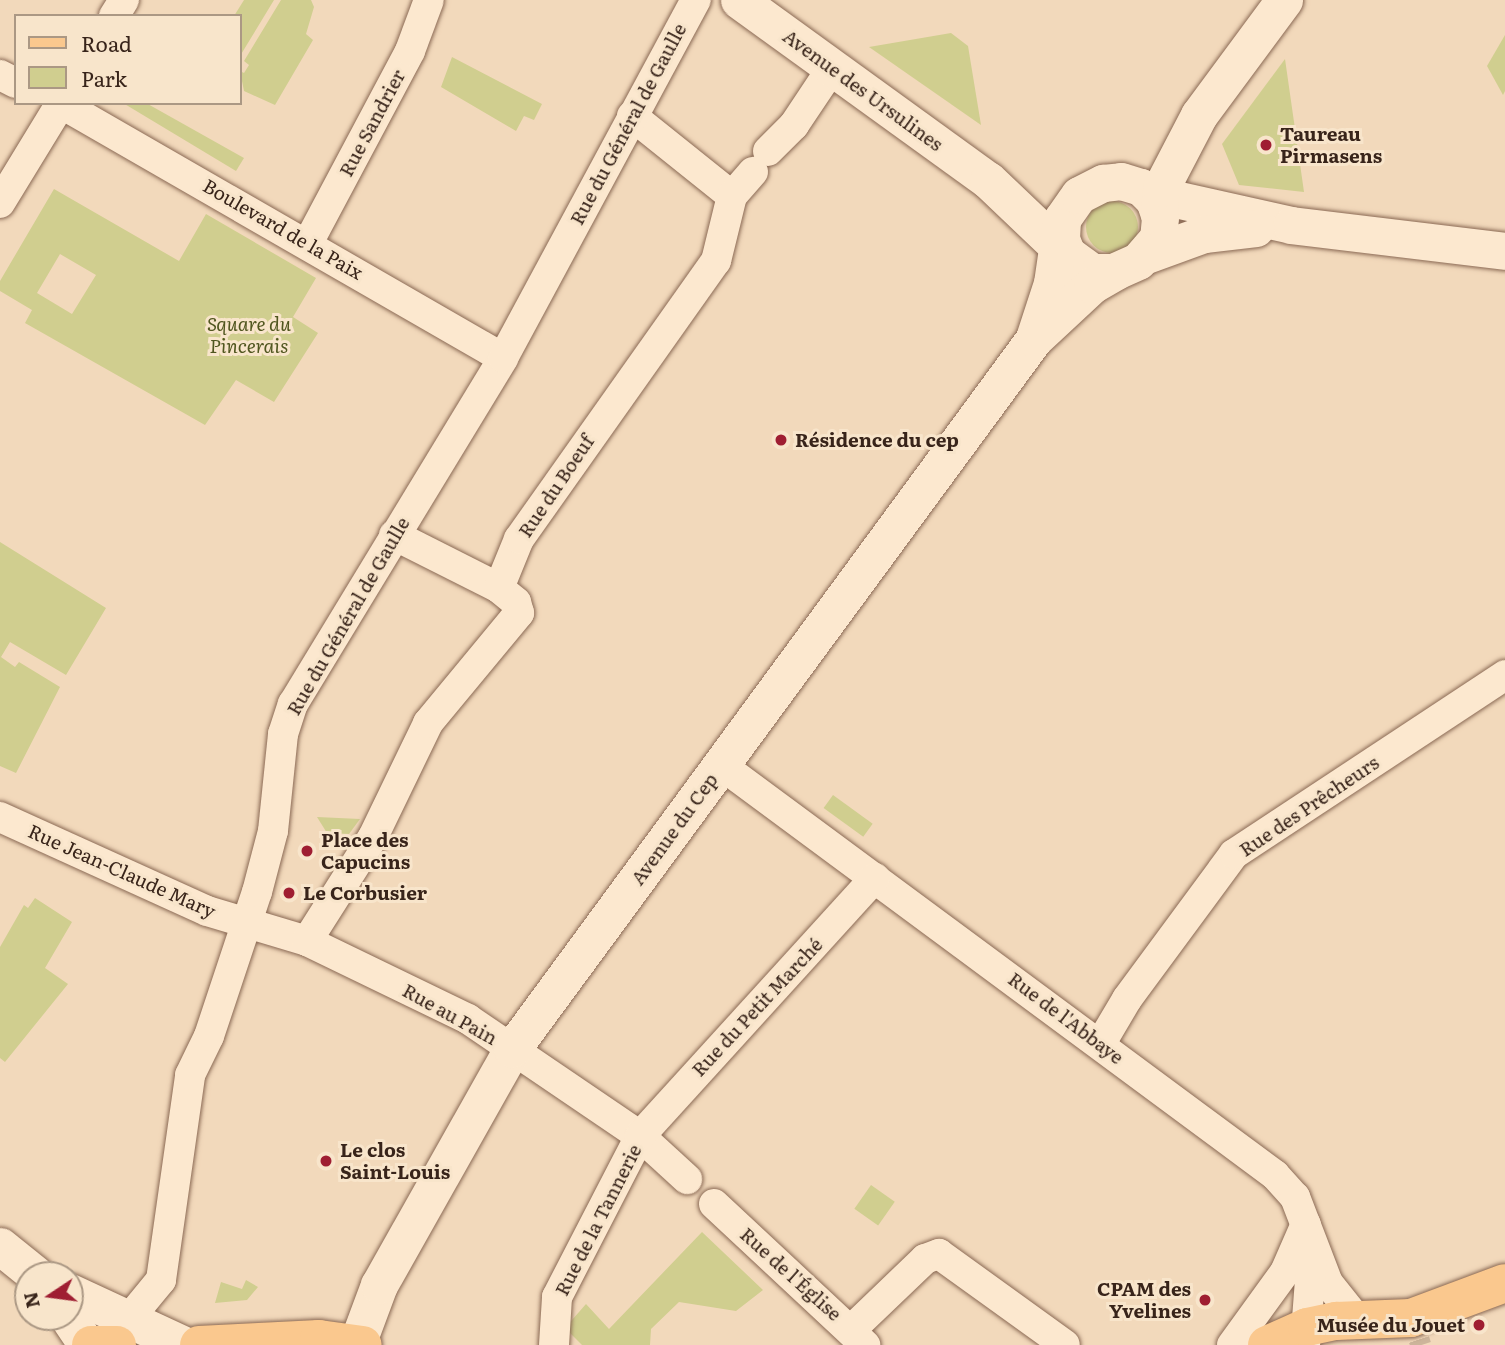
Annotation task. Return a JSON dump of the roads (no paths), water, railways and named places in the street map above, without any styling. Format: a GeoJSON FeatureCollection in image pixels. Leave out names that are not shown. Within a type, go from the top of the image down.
{"type":"FeatureCollection","features":[{"type":"Feature","properties":{"kind":"main road"},"geometry":{"type":"LineString","coordinates":[[1292,1339],[1402,1320],[1505,1283]]}},
{"type":"Feature","properties":{"kind":"main road"},"geometry":{"type":"LineString","coordinates":[[89,1345],[122,1332]]}},
{"type":"Feature","properties":{"kind":"main road"},"geometry":{"type":"LineString","coordinates":[[199,1345],[319,1339],[360,1345]]}},
{"type":"Feature","properties":{"kind":"street","name":"Rue Sandrier"},"geometry":{"type":"LineString","coordinates":[[309,243],[410,51],[429,0]]}},
{"type":"Feature","properties":{"kind":"street","name":"Rue du Général de Gaulle"},"geometry":{"type":"LineString","coordinates":[[122,1332],[161,1280],[190,1075],[209,1036],[273,831],[283,734],[293,704],[503,358],[696,0]]}},
{"type":"Feature","properties":{"kind":"street","name":"Avenue des Ursulines"},"geometry":{"type":"LineString","coordinates":[[738,0],[988,180],[1063,244]]}},
{"type":"Feature","properties":{"kind":"street"},"geometry":{"type":"LineString","coordinates":[[1131,263],[1158,239],[1156,201],[1194,126],[1284,0]]}},
{"type":"Feature","properties":{"kind":"street","name":"Rue du Boeuf"},"geometry":{"type":"LineString","coordinates":[[499,589],[519,539],[716,261],[732,196],[794,125],[832,68]]}},
{"type":"Feature","properties":{"kind":"street"},"geometry":{"type":"LineString","coordinates":[[0,203],[60,105]]}},
{"type":"Feature","properties":{"kind":"street","name":"Boulevard de la Paix"},"geometry":{"type":"LineString","coordinates":[[65,105],[309,243],[503,358]]}},
{"type":"Feature","properties":{"kind":"street"},"geometry":{"type":"LineString","coordinates":[[632,116],[732,196]]}},
{"type":"Feature","properties":{"kind":"street"},"geometry":{"type":"LineString","coordinates":[[1194,126],[1129,172],[1098,186],[1069,205],[1063,244],[1092,272],[1131,263],[1204,234],[1291,225]]}},
{"type":"Feature","properties":{"kind":"street"},"geometry":{"type":"LineString","coordinates":[[1194,126],[1193,172],[1206,194],[1225,211]]}},
{"type":"Feature","properties":{"kind":"street","name":"Avenue des Ursulines"},"geometry":{"type":"LineString","coordinates":[[988,180],[1038,194],[1098,186]]}},
{"type":"Feature","properties":{"kind":"street"},"geometry":{"type":"LineString","coordinates":[[1098,186],[1127,181],[1156,201],[1225,211],[1291,225],[1505,251]]}},
{"type":"Feature","properties":{"kind":"street","name":"Avenue du Cep"},"geometry":{"type":"LineString","coordinates":[[1034,339],[1063,244]]}},
{"type":"Feature","properties":{"kind":"street","name":"Avenue du Cep"},"geometry":{"type":"LineString","coordinates":[[360,1345],[379,1285],[512,1049],[1034,339],[1092,285],[1131,263]]}},
{"type":"Feature","properties":{"kind":"street"},"geometry":{"type":"LineString","coordinates":[[307,941],[373,837],[428,723],[519,613],[516,602],[499,589],[394,535]]}},
{"type":"Feature","properties":{"kind":"street","name":"Rue des Prêcheurs"},"geometry":{"type":"LineString","coordinates":[[1101,1043],[1127,999],[1234,854],[1505,675]]}},
{"type":"Feature","properties":{"kind":"street","name":"Rue de l'Abbaye"},"geometry":{"type":"LineString","coordinates":[[721,765],[1101,1043],[1275,1175],[1295,1197],[1349,1331]]}},
{"type":"Feature","properties":{"kind":"street","name":"Rue Jean-Claude Mary"},"geometry":{"type":"LineString","coordinates":[[0,817],[207,911],[244,922]]}},
{"type":"Feature","properties":{"kind":"street","name":"Rue du Petit Marché"},"geometry":{"type":"LineString","coordinates":[[640,1136],[875,878]]}},
{"type":"Feature","properties":{"kind":"street","name":"Rue au Pain"},"geometry":{"type":"LineString","coordinates":[[244,922],[307,941],[468,1019],[640,1136]]}},
{"type":"Feature","properties":{"kind":"street"},"geometry":{"type":"LineString","coordinates":[[640,1136],[687,1179]]}},
{"type":"Feature","properties":{"kind":"street","name":"Rue de la Tannerie"},"geometry":{"type":"LineString","coordinates":[[554,1345],[557,1297],[640,1136]]}},
{"type":"Feature","properties":{"kind":"street","name":"Rue de l'Église"},"geometry":{"type":"LineString","coordinates":[[714,1204],[859,1337]]}},
{"type":"Feature","properties":{"kind":"street"},"geometry":{"type":"LineString","coordinates":[[1232,1345],[1275,1286],[1306,1224]]}},
{"type":"Feature","properties":{"kind":"street"},"geometry":{"type":"LineString","coordinates":[[1292,1339],[1313,1275],[1306,1224]]}},
{"type":"Feature","properties":{"kind":"street"},"geometry":{"type":"LineString","coordinates":[[0,1246],[19,1261]]}},
{"type":"Feature","properties":{"kind":"street"},"geometry":{"type":"LineString","coordinates":[[859,1337],[925,1259],[939,1254],[1065,1345]]}},
{"type":"Feature","properties":{"kind":"street"},"geometry":{"type":"LineString","coordinates":[[1275,1286],[1277,1311],[1292,1339]]}},
{"type":"Feature","properties":{"kind":"street"},"geometry":{"type":"LineString","coordinates":[[84,1303],[122,1332],[184,1345]]}},
{"type":"Feature","properties":{"kind":"tunnel"},"geometry":{"type":"LineString","coordinates":[[1419,1339],[1421,1345]]}},
{"type":"Feature","properties":{"kind":"place","name":"Taureau Pirmasens"},"geometry":{"type":"Point","coordinates":[1266,145]}},
{"type":"Feature","properties":{"kind":"place","name":"Résidence du cep"},"geometry":{"type":"Point","coordinates":[781,440]}},
{"type":"Feature","properties":{"kind":"place","name":"Place des Capucins"},"geometry":{"type":"Point","coordinates":[307,851]}},
{"type":"Feature","properties":{"kind":"place","name":"Le Corbusier"},"geometry":{"type":"Point","coordinates":[289,893]}},
{"type":"Feature","properties":{"kind":"place","name":"Le clos Saint-Louis"},"geometry":{"type":"Point","coordinates":[326,1161]}},
{"type":"Feature","properties":{"kind":"place","name":"CPAM des Yvelines"},"geometry":{"type":"Point","coordinates":[1205,1300]}},
{"type":"Feature","properties":{"kind":"place","name":"Musée du Jouet"},"geometry":{"type":"Point","coordinates":[1479,1325]}},
{"type":"Feature","properties":{"kind":"park label","name":"Square du Pincerais"},"geometry":{"type":"Point","coordinates":[249,335]}}]}
